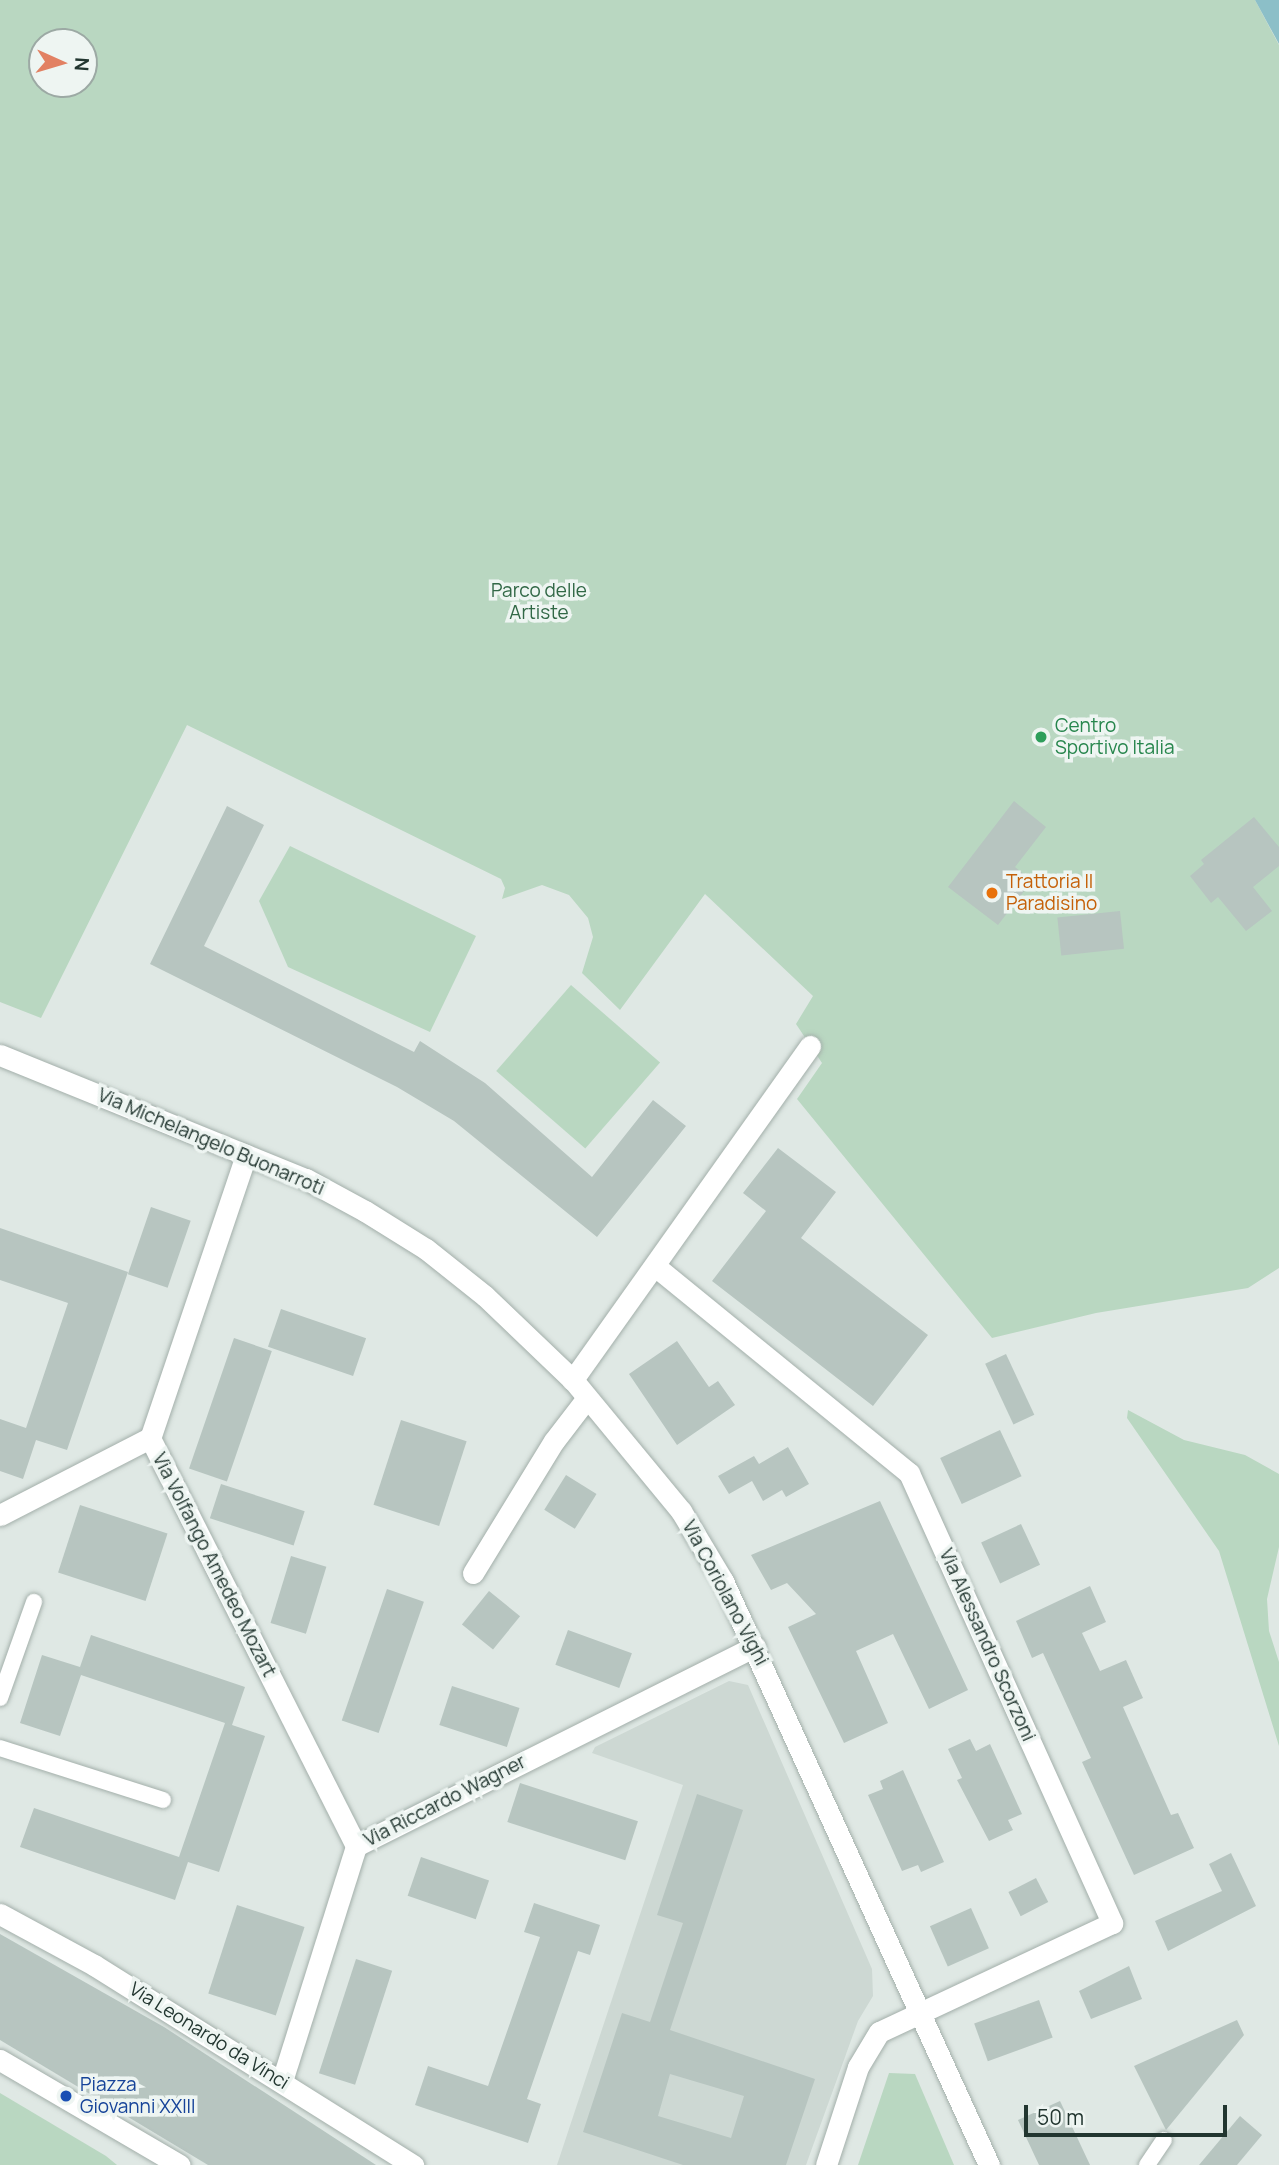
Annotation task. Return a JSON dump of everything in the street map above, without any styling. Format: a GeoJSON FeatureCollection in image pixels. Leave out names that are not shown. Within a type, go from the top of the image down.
{"type":"FeatureCollection","features":[{"type":"Feature","properties":{"kind":"street"},"geometry":{"type":"LineString","coordinates":[[573,1380],[810,1046]]}},
{"type":"Feature","properties":{"kind":"street","name":"Via Michelangelo Buonarroti"},"geometry":{"type":"LineString","coordinates":[[0,1055],[306,1179],[426,1249],[485,1296],[573,1380]]}},
{"type":"Feature","properties":{"kind":"street","name":"Via Volfango Amedeo Mozart"},"geometry":{"type":"LineString","coordinates":[[246,1155],[150,1438],[356,1846]]}},
{"type":"Feature","properties":{"kind":"street","name":"Via Alessandro Scorzoni"},"geometry":{"type":"LineString","coordinates":[[655,1266],[909,1473],[1112,1923],[920,2011]]}},
{"type":"Feature","properties":{"kind":"street","name":"Via Coriolano Vighi"},"geometry":{"type":"LineString","coordinates":[[573,1380],[681,1511],[755,1646],[989,2165]]}},
{"type":"Feature","properties":{"kind":"street"},"geometry":{"type":"LineString","coordinates":[[473,1573],[554,1441],[587,1398]]}},
{"type":"Feature","properties":{"kind":"street"},"geometry":{"type":"LineString","coordinates":[[0,1515],[150,1438]]}},
{"type":"Feature","properties":{"kind":"street","name":"Via Riccardo Wagner"},"geometry":{"type":"LineString","coordinates":[[282,2081],[356,1846],[755,1646]]}},
{"type":"Feature","properties":{"kind":"street","name":"Via Leonardo da Vinci"},"geometry":{"type":"LineString","coordinates":[[0,1914],[94,1965],[413,2165]]}},
{"type":"Feature","properties":{"kind":"street"},"geometry":{"type":"LineString","coordinates":[[826,2165],[866,2048],[878,2032],[920,2011]]}},
{"type":"Feature","properties":{"kind":"street"},"geometry":{"type":"LineString","coordinates":[[0,2060],[180,2165]]}},
{"type":"Feature","properties":{"kind":"lane"},"geometry":{"type":"LineString","coordinates":[[0,1698],[34,1602]]}},
{"type":"Feature","properties":{"kind":"lane"},"geometry":{"type":"LineString","coordinates":[[0,1748],[163,1800]]}},
{"type":"Feature","properties":{"kind":"lane"},"geometry":{"type":"LineString","coordinates":[[1147,2165],[1164,2140]]}},
{"type":"Feature","properties":{"kind":"shaded area"},"geometry":{"type":"Polygon","coordinates":[[[729,1681],[748,1685],[872,1969],[873,1996],[858,2021],[806,2165],[557,2165],[683,1785],[592,1753],[595,1747],[729,1681]]]}},
{"type":"Feature","properties":{"kind":"green space","name":"Parco delle Artiste"},"geometry":{"type":"Polygon","coordinates":[[[0,0],[1255,0],[1279,45],[1279,1268],[1248,1288],[1096,1313],[992,1338],[797,1099],[822,1063],[796,1024],[813,996],[705,894],[620,1010],[582,973],[593,937],[588,918],[569,895],[542,885],[502,899],[505,888],[501,879],[187,725],[41,1018],[0,1002],[0,0]]]}},
{"type":"Feature","properties":{"kind":"green space"},"geometry":{"type":"Polygon","coordinates":[[[290,846],[476,936],[430,1032],[288,967],[259,901],[290,846]]]}},
{"type":"Feature","properties":{"kind":"green space"},"geometry":{"type":"Polygon","coordinates":[[[571,985],[660,1062],[585,1148],[496,1071],[571,985]]]}},
{"type":"Feature","properties":{"kind":"green space"},"geometry":{"type":"Polygon","coordinates":[[[1128,1410],[1184,1440],[1245,1455],[1279,1474],[1279,1547],[1267,1599],[1269,1631],[1279,1662],[1279,1746],[1219,1551],[1127,1418],[1128,1410]]]}},
{"type":"Feature","properties":{"kind":"green space"},"geometry":{"type":"Polygon","coordinates":[[[889,2073],[915,2074],[954,2165],[858,2165],[889,2073]]]}},
{"type":"Feature","properties":{"kind":"green space"},"geometry":{"type":"Polygon","coordinates":[[[0,2093],[106,2156],[117,2165],[0,2165],[0,2093]]]}},
{"type":"Feature","properties":{"kind":"water"},"geometry":{"type":"Polygon","coordinates":[[[1255,0],[1279,0],[1279,44],[1255,0]]]}},
{"type":"Feature","properties":{"kind":"building"},"geometry":{"type":"Polygon","coordinates":[[[1014,801],[1046,827],[1015,867],[1032,881],[998,925],[948,887],[1014,801]]]}},
{"type":"Feature","properties":{"kind":"building"},"geometry":{"type":"Polygon","coordinates":[[[227,806],[264,825],[204,946],[414,1052],[420,1041],[485,1083],[592,1177],[653,1100],[686,1126],[597,1237],[454,1121],[397,1087],[150,964],[227,806]]]}},
{"type":"Feature","properties":{"kind":"building"},"geometry":{"type":"Polygon","coordinates":[[[1254,817],[1279,847],[1279,866],[1253,887],[1272,911],[1246,931],[1218,897],[1211,903],[1190,876],[1204,864],[1201,860],[1254,817]]]}},
{"type":"Feature","properties":{"kind":"building"},"geometry":{"type":"Polygon","coordinates":[[[1120,911],[1124,949],[1061,955],[1057,918],[1120,911]]]}},
{"type":"Feature","properties":{"kind":"building"},"geometry":{"type":"Polygon","coordinates":[[[778,1148],[836,1192],[801,1238],[928,1335],[873,1406],[712,1281],[766,1211],[743,1193],[778,1148]]]}},
{"type":"Feature","properties":{"kind":"building"},"geometry":{"type":"Polygon","coordinates":[[[151,1207],[191,1221],[168,1288],[128,1274],[151,1207]]]}},
{"type":"Feature","properties":{"kind":"building"},"geometry":{"type":"Polygon","coordinates":[[[0,1228],[128,1272],[67,1450],[36,1440],[23,1479],[0,1471],[0,1419],[26,1428],[68,1303],[0,1280],[0,1228]]]}},
{"type":"Feature","properties":{"kind":"building"},"geometry":{"type":"Polygon","coordinates":[[[281,1309],[366,1338],[353,1376],[268,1347],[281,1309]]]}},
{"type":"Feature","properties":{"kind":"building"},"geometry":{"type":"Polygon","coordinates":[[[234,1338],[272,1351],[227,1482],[189,1468],[234,1338]]]}},
{"type":"Feature","properties":{"kind":"building"},"geometry":{"type":"Polygon","coordinates":[[[677,1341],[709,1387],[718,1381],[735,1405],[677,1445],[629,1374],[677,1341]]]}},
{"type":"Feature","properties":{"kind":"building"},"geometry":{"type":"Polygon","coordinates":[[[1006,1354],[1034,1415],[1013,1424],[985,1364],[1006,1354]]]}},
{"type":"Feature","properties":{"kind":"building"},"geometry":{"type":"Polygon","coordinates":[[[401,1420],[467,1441],[439,1526],[373,1505],[401,1420]]]}},
{"type":"Feature","properties":{"kind":"building"},"geometry":{"type":"Polygon","coordinates":[[[1000,1430],[1022,1476],[962,1504],[940,1458],[1000,1430]]]}},
{"type":"Feature","properties":{"kind":"building"},"geometry":{"type":"Polygon","coordinates":[[[788,1447],[809,1484],[786,1497],[782,1490],[763,1501],[752,1481],[729,1494],[718,1476],[754,1456],[759,1464],[788,1447]]]}},
{"type":"Feature","properties":{"kind":"building"},"geometry":{"type":"Polygon","coordinates":[[[566,1475],[597,1494],[575,1529],[544,1510],[566,1475]]]}},
{"type":"Feature","properties":{"kind":"building"},"geometry":{"type":"Polygon","coordinates":[[[221,1484],[305,1511],[294,1545],[210,1518],[221,1484]]]}},
{"type":"Feature","properties":{"kind":"building"},"geometry":{"type":"Polygon","coordinates":[[[880,1501],[968,1690],[929,1709],[893,1634],[856,1651],[888,1723],[844,1743],[788,1627],[816,1614],[787,1583],[771,1590],[751,1555],[880,1501]]]}},
{"type":"Feature","properties":{"kind":"building"},"geometry":{"type":"Polygon","coordinates":[[[80,1505],[167,1533],[146,1601],[58,1573],[80,1505]]]}},
{"type":"Feature","properties":{"kind":"building"},"geometry":{"type":"Polygon","coordinates":[[[1021,1524],[1040,1565],[1000,1583],[981,1543],[1021,1524]]]}},
{"type":"Feature","properties":{"kind":"building"},"geometry":{"type":"Polygon","coordinates":[[[291,1556],[326,1567],[306,1634],[271,1623],[291,1556]]]}},
{"type":"Feature","properties":{"kind":"building"},"geometry":{"type":"Polygon","coordinates":[[[1090,1586],[1106,1622],[1082,1633],[1100,1671],[1126,1660],[1143,1698],[1123,1707],[1171,1815],[1178,1813],[1194,1848],[1134,1875],[1082,1762],[1091,1758],[1043,1653],[1032,1658],[1016,1621],[1090,1586]]]}},
{"type":"Feature","properties":{"kind":"building"},"geometry":{"type":"Polygon","coordinates":[[[387,1589],[424,1602],[379,1733],[342,1720],[387,1589]]]}},
{"type":"Feature","properties":{"kind":"building"},"geometry":{"type":"Polygon","coordinates":[[[489,1591],[520,1616],[493,1650],[462,1624],[489,1591]]]}},
{"type":"Feature","properties":{"kind":"building"},"geometry":{"type":"Polygon","coordinates":[[[568,1630],[632,1653],[619,1688],[555,1665],[568,1630]]]}},
{"type":"Feature","properties":{"kind":"building"},"geometry":{"type":"Polygon","coordinates":[[[91,1635],[245,1687],[232,1725],[265,1736],[219,1872],[188,1862],[175,1900],[20,1847],[34,1808],[179,1857],[225,1723],[81,1675],[60,1736],[20,1723],[42,1655],[80,1667],[91,1635]]]}},
{"type":"Feature","properties":{"kind":"building"},"geometry":{"type":"Polygon","coordinates":[[[452,1686],[520,1708],[507,1747],[439,1725],[452,1686]]]}},
{"type":"Feature","properties":{"kind":"building"},"geometry":{"type":"Polygon","coordinates":[[[970,1739],[976,1751],[990,1744],[1022,1814],[1008,1820],[1013,1830],[989,1841],[957,1780],[962,1778],[948,1749],[970,1739]]]}},
{"type":"Feature","properties":{"kind":"building"},"geometry":{"type":"Polygon","coordinates":[[[903,1770],[944,1862],[921,1872],[918,1865],[902,1871],[868,1795],[883,1789],[880,1781],[903,1770]]]}},
{"type":"Feature","properties":{"kind":"building"},"geometry":{"type":"Polygon","coordinates":[[[520,1783],[638,1821],[625,1860],[507,1822],[520,1783]]]}},
{"type":"Feature","properties":{"kind":"building"},"geometry":{"type":"Polygon","coordinates":[[[697,1794],[743,1810],[670,2030],[815,2079],[786,2165],[683,2165],[583,2132],[622,2013],[650,2022],[683,1923],[657,1915],[697,1794]],[[670,2074],[658,2116],[731,2138],[744,2096],[670,2074]]]}},
{"type":"Feature","properties":{"kind":"building"},"geometry":{"type":"Polygon","coordinates":[[[1231,1853],[1256,1906],[1168,1951],[1155,1921],[1222,1891],[1209,1864],[1231,1853]]]}},
{"type":"Feature","properties":{"kind":"building"},"geometry":{"type":"Polygon","coordinates":[[[421,1857],[489,1880],[476,1919],[408,1896],[421,1857]]]}},
{"type":"Feature","properties":{"kind":"building"},"geometry":{"type":"Polygon","coordinates":[[[1036,1878],[1048,1902],[1021,1916],[1008,1892],[1036,1878]]]}},
{"type":"Feature","properties":{"kind":"building"},"geometry":{"type":"Polygon","coordinates":[[[534,1903],[600,1925],[590,1955],[578,1951],[527,2099],[541,2104],[528,2143],[415,2105],[428,2066],[488,2086],[540,1937],[524,1932],[534,1903]]]}},
{"type":"Feature","properties":{"kind":"building"},"geometry":{"type":"Polygon","coordinates":[[[237,1905],[305,1927],[276,2015],[208,1993],[237,1905]]]}},
{"type":"Feature","properties":{"kind":"building"},"geometry":{"type":"Polygon","coordinates":[[[971,1908],[989,1948],[948,1966],[930,1926],[971,1908]]]}},
{"type":"Feature","properties":{"kind":"building"},"geometry":{"type":"Polygon","coordinates":[[[0,1934],[164,2027],[376,2165],[208,2165],[0,2040],[0,1934]]]}},
{"type":"Feature","properties":{"kind":"building"},"geometry":{"type":"Polygon","coordinates":[[[356,1959],[392,1971],[355,2085],[319,2073],[356,1959]]]}},
{"type":"Feature","properties":{"kind":"building"},"geometry":{"type":"Polygon","coordinates":[[[1129,1966],[1142,1999],[1091,2019],[1079,1991],[1129,1966]]]}},
{"type":"Feature","properties":{"kind":"building"},"geometry":{"type":"Polygon","coordinates":[[[1039,2000],[1053,2038],[988,2061],[974,2024],[1039,2000]]]}},
{"type":"Feature","properties":{"kind":"building"},"geometry":{"type":"Polygon","coordinates":[[[1237,2020],[1244,2035],[1166,2130],[1134,2066],[1237,2020]]]}},
{"type":"Feature","properties":{"kind":"building"},"geometry":{"type":"Polygon","coordinates":[[[1060,2101],[1090,2165],[1039,2165],[1018,2120],[1060,2101]]]}},
{"type":"Feature","properties":{"kind":"building"},"geometry":{"type":"Polygon","coordinates":[[[1240,2116],[1262,2135],[1237,2165],[1199,2165],[1240,2116]]]}},
{"type":"Feature","properties":{"kind":"place","name":"Centro Sportivo Italia"},"geometry":{"type":"Point","coordinates":[1041,737]}},
{"type":"Feature","properties":{"kind":"place","name":"Trattoria Il Paradisino"},"geometry":{"type":"Point","coordinates":[992,893]}},
{"type":"Feature","properties":{"kind":"place","name":"Piazza Giovanni XXIII"},"geometry":{"type":"Point","coordinates":[66,2096]}}]}
